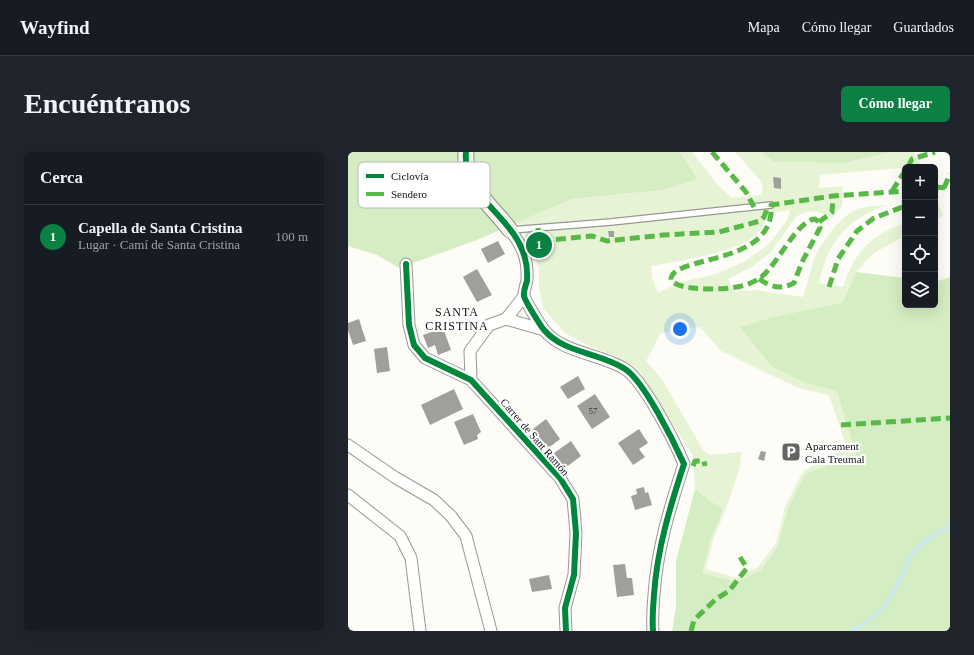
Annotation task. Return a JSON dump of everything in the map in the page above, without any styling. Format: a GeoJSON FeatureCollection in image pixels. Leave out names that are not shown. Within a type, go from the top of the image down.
{"type":"FeatureCollection","features":[{"type":"Feature","properties":{"kind":"street"},"geometry":{"type":"LineString","coordinates":[[465,162],[466,152]]}},
{"type":"Feature","properties":{"kind":"street"},"geometry":{"type":"LineString","coordinates":[[406,264],[409,325],[414,345],[426,358],[471,380],[470,352],[489,325],[506,319],[524,296],[527,262],[519,242],[490,207]]}},
{"type":"Feature","properties":{"kind":"street"},"geometry":{"type":"LineString","coordinates":[[524,296],[544,330],[562,345],[591,354],[626,369],[643,390],[674,440],[684,464],[666,519],[656,567],[652,622],[653,631]]}},
{"type":"Feature","properties":{"kind":"street"},"geometry":{"type":"LineString","coordinates":[[506,319],[544,330]]}},
{"type":"Feature","properties":{"kind":"street","name":"Carrer de Sant Ramón"},"geometry":{"type":"LineString","coordinates":[[471,380],[560,478],[573,499],[576,533],[574,575],[565,608],[566,631]]}},
{"type":"Feature","properties":{"kind":"street"},"geometry":{"type":"LineString","coordinates":[[348,445],[396,478],[434,500],[451,516],[466,536],[491,631]]}},
{"type":"Feature","properties":{"kind":"street"},"geometry":{"type":"LineString","coordinates":[[348,495],[400,536],[411,558],[420,631]]}},
{"type":"Feature","properties":{"kind":"lane"},"geometry":{"type":"LineString","coordinates":[[510,230],[611,222],[771,205]]}},
{"type":"Feature","properties":{"kind":"green space"},"geometry":{"type":"Polygon","coordinates":[[[348,152],[680,152],[698,179],[663,190],[572,199],[477,240],[399,268],[377,255],[348,246],[348,152]]]}},
{"type":"Feature","properties":{"kind":"green space"},"geometry":{"type":"Polygon","coordinates":[[[680,152],[692,152],[717,184],[732,198],[761,195],[763,188],[760,180],[735,152],[762,152],[774,162],[843,163],[893,152],[914,152],[920,164],[902,164],[901,203],[901,168],[820,175],[819,188],[843,186],[842,206],[832,218],[818,212],[800,214],[796,217],[770,253],[753,266],[728,279],[735,292],[755,290],[803,297],[812,265],[818,251],[834,228],[847,215],[857,209],[886,205],[872,211],[850,225],[833,244],[827,256],[819,283],[843,287],[852,264],[865,247],[882,233],[902,224],[902,238],[874,253],[856,272],[843,302],[774,317],[805,383],[837,391],[856,455],[805,474],[788,508],[778,544],[761,570],[737,582],[702,573],[710,541],[723,510],[695,489],[693,456],[639,372],[615,356],[589,346],[565,333],[543,308],[539,287],[539,268],[533,251],[518,222],[572,199],[663,190],[698,178],[680,152]],[[790,210],[769,213],[761,229],[748,241],[707,255],[651,266],[652,278],[658,293],[680,282],[713,275],[744,262],[769,244],[787,220],[790,210]],[[700,327],[661,333],[646,361],[662,379],[703,450],[710,455],[742,452],[739,471],[713,540],[706,569],[736,578],[758,567],[776,543],[785,507],[803,471],[847,448],[829,395],[798,388],[721,351],[700,327]]]}},
{"type":"Feature","properties":{"kind":"green space"},"geometry":{"type":"Polygon","coordinates":[[[762,152],[893,152],[843,163],[774,162],[762,152]]]}},
{"type":"Feature","properties":{"kind":"green space"},"geometry":{"type":"Polygon","coordinates":[[[938,204],[943,215],[938,219],[938,204]]]}},
{"type":"Feature","properties":{"kind":"green space"},"geometry":{"type":"Polygon","coordinates":[[[856,272],[902,278],[902,308],[938,308],[938,281],[950,277],[950,631],[672,631],[676,606],[676,561],[695,489],[723,510],[710,541],[702,573],[737,582],[761,570],[778,545],[788,508],[805,474],[856,455],[837,391],[805,383],[771,366],[740,327],[774,317],[843,302],[856,272]]]}},
{"type":"Feature","properties":{"kind":"building"},"geometry":{"type":"Polygon","coordinates":[[[773,177],[781,178],[781,189],[774,188],[773,177]]]}},
{"type":"Feature","properties":{"kind":"building"},"geometry":{"type":"Polygon","coordinates":[[[608,231],[614,231],[614,237],[609,237],[608,231]]]}},
{"type":"Feature","properties":{"kind":"building"},"geometry":{"type":"Polygon","coordinates":[[[498,241],[505,254],[488,263],[481,249],[498,241]]]}},
{"type":"Feature","properties":{"kind":"building"},"geometry":{"type":"Polygon","coordinates":[[[477,269],[492,295],[477,302],[463,277],[477,269]]]}},
{"type":"Feature","properties":{"kind":"building"},"geometry":{"type":"Polygon","coordinates":[[[359,319],[366,341],[353,345],[348,330],[348,323],[359,319]]]}},
{"type":"Feature","properties":{"kind":"building"},"geometry":{"type":"Polygon","coordinates":[[[443,328],[451,350],[438,355],[435,345],[428,348],[423,335],[443,328]]]}},
{"type":"Feature","properties":{"kind":"building"},"geometry":{"type":"Polygon","coordinates":[[[387,347],[390,371],[377,373],[374,349],[387,347]]]}},
{"type":"Feature","properties":{"kind":"building"},"geometry":{"type":"Polygon","coordinates":[[[578,376],[585,389],[568,399],[560,387],[578,376]]]}},
{"type":"Feature","properties":{"kind":"building"},"geometry":{"type":"Polygon","coordinates":[[[454,389],[463,409],[430,425],[421,405],[454,389]]]}},
{"type":"Feature","properties":{"kind":"building"},"geometry":{"type":"Polygon","coordinates":[[[595,394],[610,417],[592,429],[577,406],[595,394]]]}},
{"type":"Feature","properties":{"kind":"building"},"geometry":{"type":"Polygon","coordinates":[[[473,414],[481,432],[477,435],[478,439],[464,445],[454,422],[473,414]]]}},
{"type":"Feature","properties":{"kind":"building"},"geometry":{"type":"Polygon","coordinates":[[[546,419],[560,439],[547,449],[533,429],[546,419]]]}},
{"type":"Feature","properties":{"kind":"building"},"geometry":{"type":"Polygon","coordinates":[[[639,429],[648,443],[639,449],[645,457],[633,465],[618,443],[639,429]]]}},
{"type":"Feature","properties":{"kind":"building"},"geometry":{"type":"Polygon","coordinates":[[[571,441],[581,456],[565,468],[554,453],[571,441]]]}},
{"type":"Feature","properties":{"kind":"building"},"geometry":{"type":"Polygon","coordinates":[[[761,451],[766,452],[764,461],[758,459],[761,451]]]}},
{"type":"Feature","properties":{"kind":"building"},"geometry":{"type":"Polygon","coordinates":[[[644,487],[645,493],[648,492],[652,505],[635,510],[631,496],[637,494],[636,489],[644,487]]]}},
{"type":"Feature","properties":{"kind":"building"},"geometry":{"type":"Polygon","coordinates":[[[625,564],[627,578],[632,578],[634,595],[617,597],[613,565],[625,564]]]}},
{"type":"Feature","properties":{"kind":"building"},"geometry":{"type":"Polygon","coordinates":[[[549,575],[552,589],[532,592],[529,579],[549,575]]]}},
{"type":"Feature","properties":{"kind":"waterway"},"geometry":{"type":"LineString","coordinates":[[851,631],[867,622],[880,611],[891,597],[913,553],[930,538],[950,526]]}},
{"type":"Feature","properties":{"kind":"marked path"},"geometry":{"type":"LineString","coordinates":[[712,152],[746,192],[754,207]]}},
{"type":"Feature","properties":{"kind":"marked path"},"geometry":{"type":"LineString","coordinates":[[910,164],[912,159],[935,152]]}},
{"type":"Feature","properties":{"kind":"marked path"},"geometry":{"type":"LineString","coordinates":[[944,188],[950,174]]}},
{"type":"Feature","properties":{"kind":"marked path"},"geometry":{"type":"LineString","coordinates":[[892,191],[902,176]]}},
{"type":"Feature","properties":{"kind":"marked path"},"geometry":{"type":"LineString","coordinates":[[938,187],[950,188]]}},
{"type":"Feature","properties":{"kind":"marked path"},"geometry":{"type":"LineString","coordinates":[[759,279],[776,287],[794,283],[802,262],[820,228],[819,222],[815,219],[801,227],[767,272],[760,278],[748,284],[728,288],[709,289],[685,287],[671,281],[674,273],[686,267],[741,250],[757,240],[768,225],[771,205],[833,196],[902,191]]}},
{"type":"Feature","properties":{"kind":"marked path"},"geometry":{"type":"LineString","coordinates":[[819,222],[832,212],[833,196]]}},
{"type":"Feature","properties":{"kind":"marked path"},"geometry":{"type":"LineString","coordinates":[[538,228],[539,241],[592,236],[607,241],[663,235],[719,232],[760,221],[764,217],[768,206]]}},
{"type":"Feature","properties":{"kind":"marked path"},"geometry":{"type":"LineString","coordinates":[[829,287],[838,259],[857,231],[874,218],[902,207]]}},
{"type":"Feature","properties":{"kind":"marked path"},"geometry":{"type":"LineString","coordinates":[[841,425],[950,418]]}},
{"type":"Feature","properties":{"kind":"marked path"},"geometry":{"type":"LineString","coordinates":[[693,466],[695,461],[704,461],[705,466]]}},
{"type":"Feature","properties":{"kind":"marked path"},"geometry":{"type":"LineString","coordinates":[[691,631],[694,620],[716,599],[729,591],[747,568],[740,557]]}},
{"type":"Feature","properties":{"kind":"cycle path"},"geometry":{"type":"LineString","coordinates":[[466,152],[466,162]]}},
{"type":"Feature","properties":{"kind":"cycle path"},"geometry":{"type":"LineString","coordinates":[[490,207],[512,232],[519,243],[525,257],[527,271],[524,296],[544,330],[552,338],[562,344],[615,363],[633,376],[658,413],[684,464],[669,512],[658,561],[653,604],[653,631]]}},
{"type":"Feature","properties":{"kind":"cycle path"},"geometry":{"type":"LineString","coordinates":[[406,264],[409,325],[414,345],[425,358],[471,380],[560,478],[573,499],[576,533],[574,575],[565,608],[566,631]]}},
{"type":"Feature","properties":{"kind":"place","name":"Capella de Santa Cristina"},"geometry":{"type":"Point","coordinates":[539,245]}},
{"type":"Feature","properties":{"kind":"place","name":"Aparcament Cala Treumal"},"geometry":{"type":"Point","coordinates":[791,452]}},
{"type":"Feature","properties":{"kind":"district","name":"SANTA CRISTINA"},"geometry":{"type":"Point","coordinates":[457,319]}}]}
